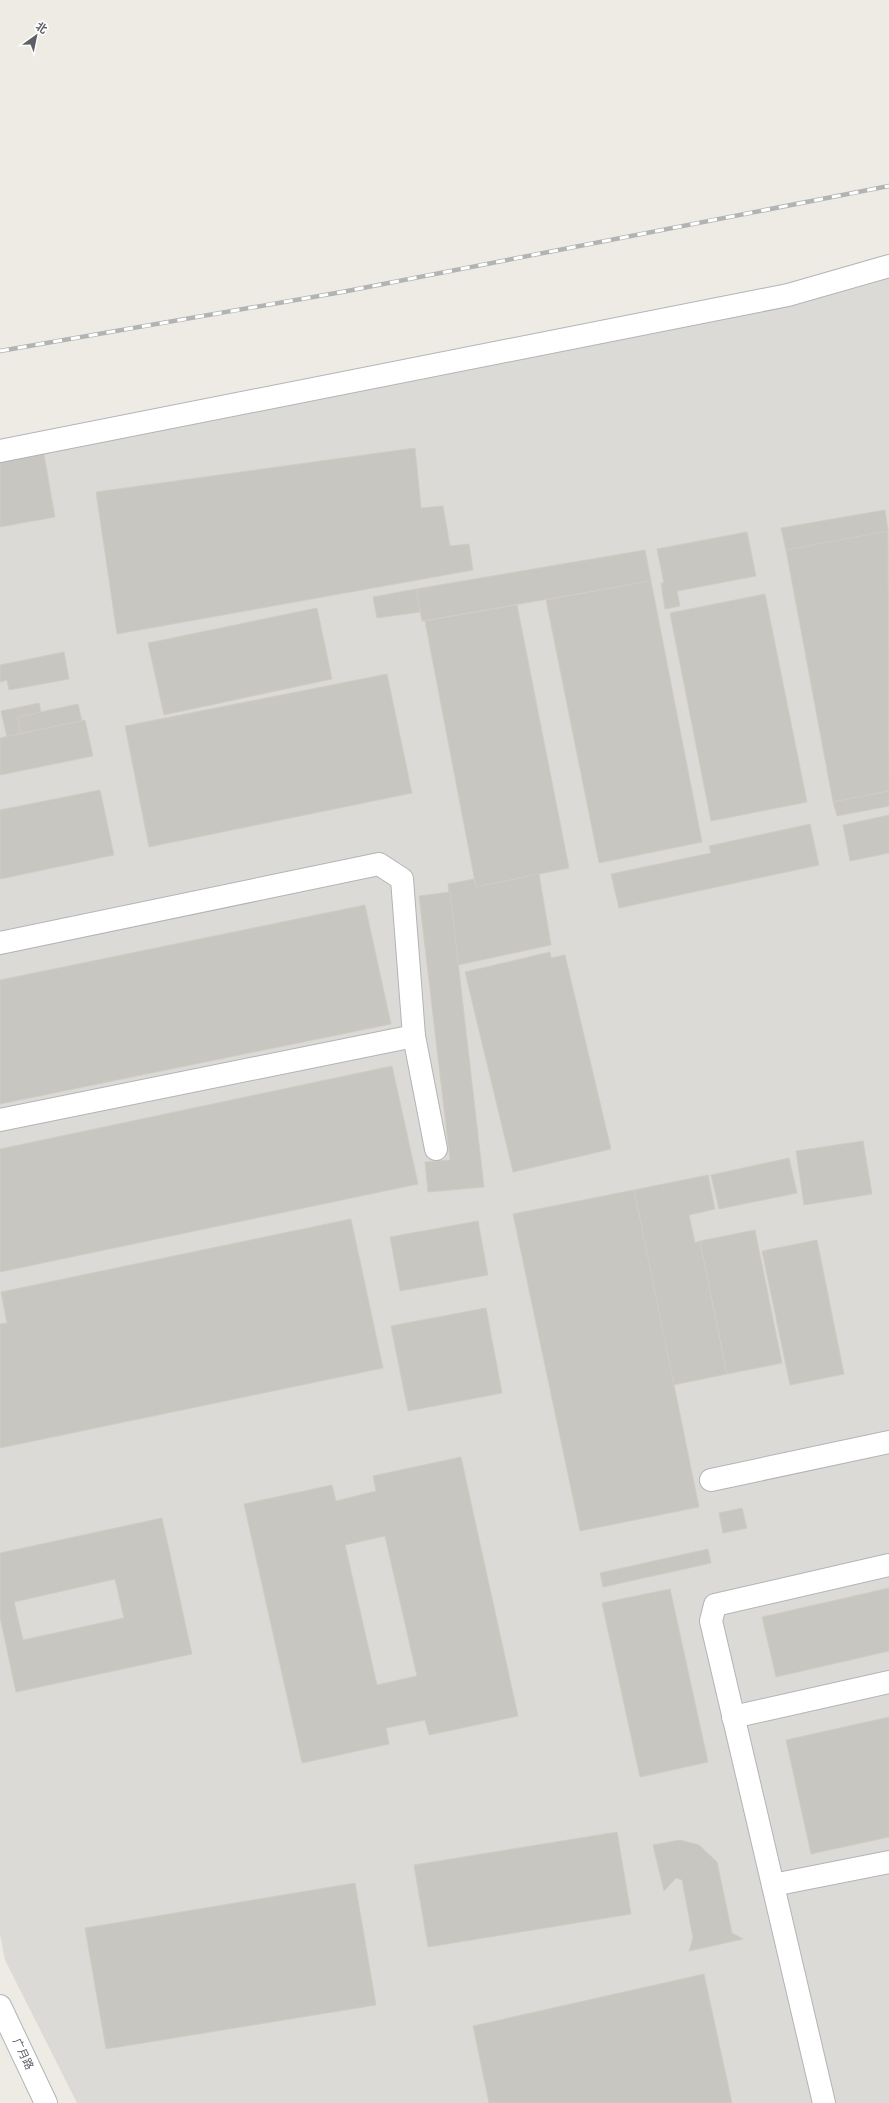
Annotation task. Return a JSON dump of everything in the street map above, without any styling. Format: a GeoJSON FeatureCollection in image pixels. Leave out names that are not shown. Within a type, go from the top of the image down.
{"type":"FeatureCollection","features":[{"type":"Feature","properties":{"kind":"street"},"geometry":{"type":"LineString","coordinates":[[0,451],[788,295],[889,266]]}},
{"type":"Feature","properties":{"kind":"street"},"geometry":{"type":"LineString","coordinates":[[0,943],[379,864],[402,880],[414,1036],[436,1149]]}},
{"type":"Feature","properties":{"kind":"street"},"geometry":{"type":"LineString","coordinates":[[0,1120],[414,1036]]}},
{"type":"Feature","properties":{"kind":"street"},"geometry":{"type":"LineString","coordinates":[[711,1480],[889,1442]]}},
{"type":"Feature","properties":{"kind":"street"},"geometry":{"type":"LineString","coordinates":[[824,2103],[711,1621],[715,1605],[889,1565]]}},
{"type":"Feature","properties":{"kind":"street"},"geometry":{"type":"LineString","coordinates":[[733,1717],[889,1682]]}},
{"type":"Feature","properties":{"kind":"street"},"geometry":{"type":"LineString","coordinates":[[773,1885],[889,1862]]}},
{"type":"Feature","properties":{"kind":"street","name":"广月路"},"geometry":{"type":"LineString","coordinates":[[0,2006],[46,2103]]}},
{"type":"Feature","properties":{"kind":"shaded area"},"geometry":{"type":"Polygon","coordinates":[[[889,277],[889,2103],[77,2103],[5,1960],[0,1934],[0,454],[889,277]]]}},
{"type":"Feature","properties":{"kind":"building"},"geometry":{"type":"Polygon","coordinates":[[[415,448],[421,508],[443,506],[450,546],[469,544],[473,570],[117,634],[96,492],[415,448]]]}},
{"type":"Feature","properties":{"kind":"building"},"geometry":{"type":"Polygon","coordinates":[[[43,449],[55,517],[0,527],[0,457],[43,449]]]}},
{"type":"Feature","properties":{"kind":"building"},"geometry":{"type":"Polygon","coordinates":[[[885,510],[888,531],[786,550],[781,528],[885,510]]]}},
{"type":"Feature","properties":{"kind":"building"},"geometry":{"type":"Polygon","coordinates":[[[888,531],[889,791],[833,802],[786,550],[888,531]]]}},
{"type":"Feature","properties":{"kind":"building"},"geometry":{"type":"Polygon","coordinates":[[[747,532],[756,576],[677,591],[680,606],[665,609],[661,583],[664,583],[657,549],[747,532]]]}},
{"type":"Feature","properties":{"kind":"building"},"geometry":{"type":"Polygon","coordinates":[[[645,550],[651,581],[422,621],[416,589],[645,550]]]}},
{"type":"Feature","properties":{"kind":"building"},"geometry":{"type":"Polygon","coordinates":[[[651,581],[702,842],[599,863],[546,600],[651,581]]]}},
{"type":"Feature","properties":{"kind":"building"},"geometry":{"type":"Polygon","coordinates":[[[416,589],[420,612],[377,618],[373,597],[416,589]]]}},
{"type":"Feature","properties":{"kind":"building"},"geometry":{"type":"Polygon","coordinates":[[[765,594],[807,802],[711,821],[670,613],[765,594]]]}},
{"type":"Feature","properties":{"kind":"building"},"geometry":{"type":"Polygon","coordinates":[[[517,605],[569,868],[476,887],[425,621],[517,605]]]}},
{"type":"Feature","properties":{"kind":"building"},"geometry":{"type":"Polygon","coordinates":[[[317,608],[332,679],[164,715],[148,643],[317,608]]]}},
{"type":"Feature","properties":{"kind":"building"},"geometry":{"type":"Polygon","coordinates":[[[64,652],[69,679],[9,690],[7,680],[0,682],[0,665],[64,652]]]}},
{"type":"Feature","properties":{"kind":"building"},"geometry":{"type":"Polygon","coordinates":[[[387,674],[412,793],[149,847],[125,726],[387,674]]]}},
{"type":"Feature","properties":{"kind":"building"},"geometry":{"type":"Polygon","coordinates":[[[39,703],[41,712],[18,717],[21,733],[7,737],[1,711],[39,703]]]}},
{"type":"Feature","properties":{"kind":"building"},"geometry":{"type":"Polygon","coordinates":[[[78,704],[82,721],[21,733],[18,717],[78,704]]]}},
{"type":"Feature","properties":{"kind":"building"},"geometry":{"type":"Polygon","coordinates":[[[85,720],[93,756],[0,775],[0,738],[85,720]]]}},
{"type":"Feature","properties":{"kind":"building"},"geometry":{"type":"Polygon","coordinates":[[[100,790],[114,855],[0,879],[0,810],[100,790]]]}},
{"type":"Feature","properties":{"kind":"building"},"geometry":{"type":"Polygon","coordinates":[[[889,791],[889,806],[837,816],[833,802],[889,791]]]}},
{"type":"Feature","properties":{"kind":"building"},"geometry":{"type":"Polygon","coordinates":[[[889,815],[889,853],[850,861],[843,825],[889,815]]]}},
{"type":"Feature","properties":{"kind":"building"},"geometry":{"type":"Polygon","coordinates":[[[810,824],[819,865],[619,908],[611,874],[711,853],[709,846],[810,824]]]}},
{"type":"Feature","properties":{"kind":"building"},"geometry":{"type":"Polygon","coordinates":[[[539,874],[551,945],[458,965],[448,884],[474,879],[476,887],[539,874]]]}},
{"type":"Feature","properties":{"kind":"building"},"geometry":{"type":"Polygon","coordinates":[[[450,892],[484,1187],[428,1192],[425,1162],[450,1160],[419,896],[450,892]]]}},
{"type":"Feature","properties":{"kind":"building"},"geometry":{"type":"Polygon","coordinates":[[[365,905],[391,1024],[0,1104],[0,980],[365,905]]]}},
{"type":"Feature","properties":{"kind":"building"},"geometry":{"type":"Polygon","coordinates":[[[550,952],[551,958],[565,955],[611,1149],[513,1172],[465,972],[550,952]]]}},
{"type":"Feature","properties":{"kind":"building"},"geometry":{"type":"Polygon","coordinates":[[[392,1066],[418,1184],[0,1272],[0,1149],[392,1066]]]}},
{"type":"Feature","properties":{"kind":"building"},"geometry":{"type":"Polygon","coordinates":[[[863,1141],[872,1194],[804,1205],[796,1151],[863,1141]]]}},
{"type":"Feature","properties":{"kind":"building"},"geometry":{"type":"Polygon","coordinates":[[[789,1158],[797,1193],[719,1209],[711,1175],[789,1158]]]}},
{"type":"Feature","properties":{"kind":"building"},"geometry":{"type":"Polygon","coordinates":[[[708,1175],[715,1209],[689,1215],[695,1243],[700,1241],[727,1374],[673,1385],[634,1190],[708,1175]]]}},
{"type":"Feature","properties":{"kind":"building"},"geometry":{"type":"Polygon","coordinates":[[[634,1190],[699,1507],[580,1531],[513,1214],[634,1190]]]}},
{"type":"Feature","properties":{"kind":"building"},"geometry":{"type":"Polygon","coordinates":[[[351,1219],[383,1368],[0,1448],[0,1324],[7,1323],[1,1292],[351,1219]]]}},
{"type":"Feature","properties":{"kind":"building"},"geometry":{"type":"Polygon","coordinates":[[[478,1221],[488,1275],[400,1291],[390,1237],[478,1221]]]}},
{"type":"Feature","properties":{"kind":"building"},"geometry":{"type":"Polygon","coordinates":[[[755,1230],[782,1363],[727,1374],[700,1241],[755,1230]]]}},
{"type":"Feature","properties":{"kind":"building"},"geometry":{"type":"Polygon","coordinates":[[[817,1240],[844,1374],[790,1385],[762,1251],[817,1240]]]}},
{"type":"Feature","properties":{"kind":"building"},"geometry":{"type":"Polygon","coordinates":[[[486,1308],[502,1393],[408,1411],[391,1326],[486,1308]]]}},
{"type":"Feature","properties":{"kind":"building"},"geometry":{"type":"Polygon","coordinates":[[[461,1457],[518,1716],[429,1735],[425,1720],[386,1728],[389,1744],[302,1763],[244,1504],[332,1485],[336,1501],[376,1491],[373,1476],[461,1457]],[[385,1536],[345,1545],[377,1685],[417,1676],[385,1536]]]}},
{"type":"Feature","properties":{"kind":"building"},"geometry":{"type":"Polygon","coordinates":[[[742,1508],[747,1528],[723,1533],[719,1513],[742,1508]]]}},
{"type":"Feature","properties":{"kind":"building"},"geometry":{"type":"Polygon","coordinates":[[[162,1518],[192,1654],[16,1692],[0,1617],[0,1553],[162,1518]],[[115,1579],[14,1602],[23,1640],[124,1618],[115,1579]]]}},
{"type":"Feature","properties":{"kind":"building"},"geometry":{"type":"Polygon","coordinates":[[[708,1549],[711,1563],[603,1587],[600,1573],[708,1549]]]}},
{"type":"Feature","properties":{"kind":"building"},"geometry":{"type":"Polygon","coordinates":[[[889,1588],[889,1651],[776,1677],[762,1617],[889,1588]]]}},
{"type":"Feature","properties":{"kind":"building"},"geometry":{"type":"Polygon","coordinates":[[[670,1589],[708,1762],[640,1777],[602,1603],[670,1589]]]}},
{"type":"Feature","properties":{"kind":"building"},"geometry":{"type":"Polygon","coordinates":[[[889,1717],[889,1837],[811,1854],[786,1740],[889,1717]]]}},
{"type":"Feature","properties":{"kind":"building"},"geometry":{"type":"Polygon","coordinates":[[[617,1832],[631,1914],[428,1947],[414,1865],[617,1832]]]}},
{"type":"Feature","properties":{"kind":"building"},"geometry":{"type":"Polygon","coordinates":[[[680,1840],[699,1845],[717,1862],[732,1933],[743,1939],[689,1951],[693,1938],[682,1880],[676,1878],[664,1891],[653,1845],[680,1840]]]}},
{"type":"Feature","properties":{"kind":"building"},"geometry":{"type":"Polygon","coordinates":[[[355,1883],[376,2005],[106,2049],[85,1928],[355,1883]]]}},
{"type":"Feature","properties":{"kind":"building"},"geometry":{"type":"Polygon","coordinates":[[[704,1974],[732,2103],[489,2103],[473,2026],[704,1974]]]}},
{"type":"Feature","properties":{"kind":"railway"},"geometry":{"type":"LineString","coordinates":[[0,351],[342,292],[889,186]]}}]}
